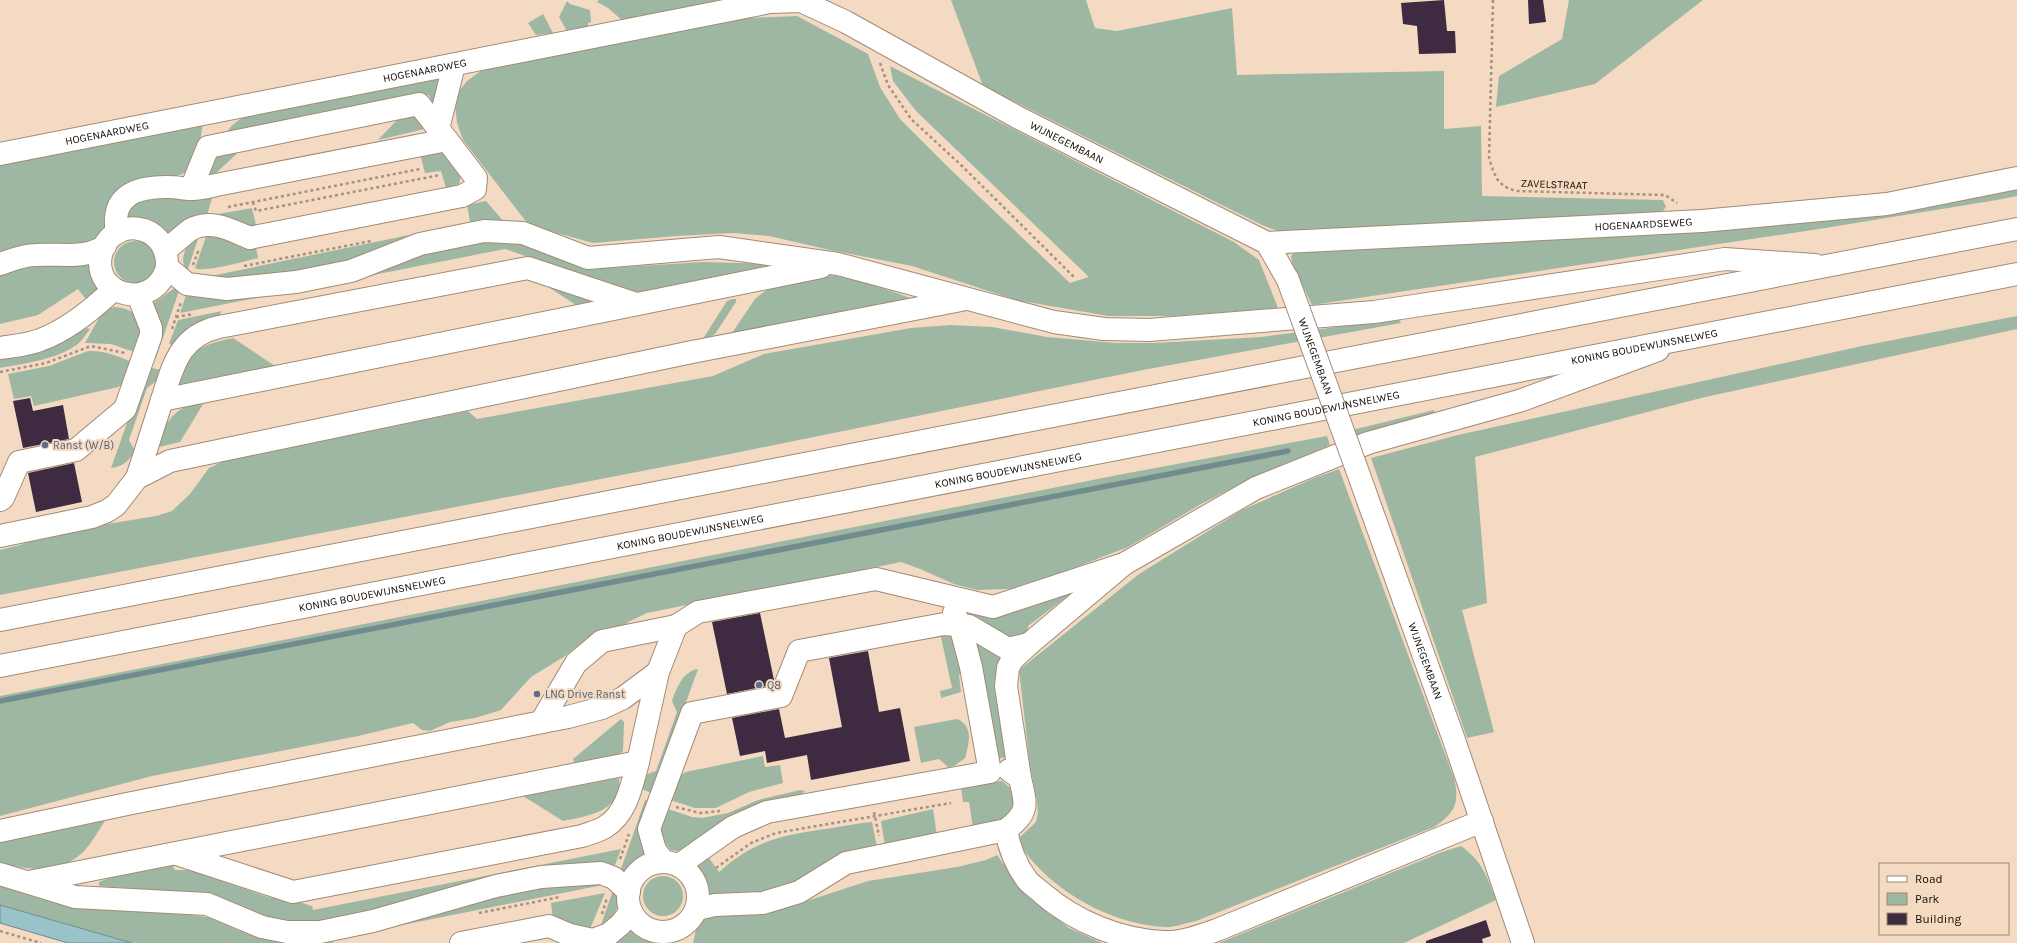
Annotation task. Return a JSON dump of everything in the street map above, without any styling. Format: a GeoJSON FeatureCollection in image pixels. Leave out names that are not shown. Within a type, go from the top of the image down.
{"type":"FeatureCollection","features":[{"type":"Feature","properties":{"kind":"main road"},"geometry":{"type":"LineString","coordinates":[[832,0],[846,22]]}},
{"type":"Feature","properties":{"kind":"main road","name":"HOGENAARDWEG"},"geometry":{"type":"LineString","coordinates":[[0,154],[770,2],[801,1],[846,22]]}},
{"type":"Feature","properties":{"kind":"main road","name":"WIJNEGEMBAAN"},"geometry":{"type":"LineString","coordinates":[[846,22],[1017,117],[1267,243],[1288,280],[1482,822],[1523,943]]}},
{"type":"Feature","properties":{"kind":"main road"},"geometry":{"type":"LineString","coordinates":[[442,134],[454,64]]}},
{"type":"Feature","properties":{"kind":"main road"},"geometry":{"type":"LineString","coordinates":[[208,148],[419,104],[476,178],[475,189],[462,196],[250,238],[214,225],[207,224],[191,230],[166,258],[165,274],[157,286],[138,295],[126,294],[114,289],[108,283],[102,270],[102,254],[111,240],[117,207],[123,198],[131,194],[156,187],[191,189],[442,134]]}},
{"type":"Feature","properties":{"kind":"main road"},"geometry":{"type":"LineString","coordinates":[[191,189],[208,148],[212,113]]}},
{"type":"Feature","properties":{"kind":"main road","name":"HOGENAARDSEWEG"},"geometry":{"type":"LineString","coordinates":[[1267,243],[1684,222],[1887,204],[2017,178]]}},
{"type":"Feature","properties":{"kind":"main road"},"geometry":{"type":"LineString","coordinates":[[0,264],[20,257],[36,255],[78,256],[91,253],[132,228],[141,229],[156,236],[166,258],[187,284],[227,289],[296,282],[350,271],[420,244],[484,231],[523,233],[588,258],[719,247],[838,264],[1054,322],[1104,329],[1149,330],[1374,312],[1725,258],[1830,266]]}},
{"type":"Feature","properties":{"kind":"main road"},"geometry":{"type":"LineString","coordinates":[[0,620],[2017,230]]}},
{"type":"Feature","properties":{"kind":"main road"},"geometry":{"type":"LineString","coordinates":[[162,400],[838,264]]}},
{"type":"Feature","properties":{"kind":"main road"},"geometry":{"type":"LineString","coordinates":[[0,536],[92,517],[107,511],[116,505],[137,478],[172,370],[182,347],[213,328],[528,268],[637,304]]}},
{"type":"Feature","properties":{"kind":"main road","name":"KONING BOUDEWIJNSNELWEG"},"geometry":{"type":"LineString","coordinates":[[0,666],[1689,339],[2017,274]]}},
{"type":"Feature","properties":{"kind":"main road"},"geometry":{"type":"LineString","coordinates":[[0,348],[39,341],[60,332],[91,309],[114,289]]}},
{"type":"Feature","properties":{"kind":"main road"},"geometry":{"type":"LineString","coordinates":[[0,500],[3,498],[19,462],[76,450],[125,409],[151,334],[151,328],[138,295]]}},
{"type":"Feature","properties":{"kind":"main road"},"geometry":{"type":"LineString","coordinates":[[137,478],[170,461],[692,352],[965,299]]}},
{"type":"Feature","properties":{"kind":"main road"},"geometry":{"type":"LineString","coordinates":[[697,909],[715,905],[763,903],[799,892],[846,863],[1006,830],[1020,819],[1026,803],[1020,778],[1006,676],[1012,660],[1124,564],[1256,488],[1368,443],[1519,401],[1689,339]]}},
{"type":"Feature","properties":{"kind":"main road"},"geometry":{"type":"LineString","coordinates":[[540,722],[576,663],[602,641],[676,626],[698,612],[876,579],[945,594],[993,607],[1124,564]]}},
{"type":"Feature","properties":{"kind":"main road"},"geometry":{"type":"LineString","coordinates":[[945,594],[960,625],[971,667],[990,772]]}},
{"type":"Feature","properties":{"kind":"main road"},"geometry":{"type":"LineString","coordinates":[[0,874],[75,897],[207,904],[262,927],[291,937],[373,921],[496,886],[541,877],[601,873],[614,878],[630,902],[640,924],[654,931],[683,935],[697,909],[699,894],[695,880],[685,869],[672,863],[655,850],[649,829],[692,712],[781,696],[799,651],[944,624],[960,625],[976,629],[1008,649],[1029,644]]}},
{"type":"Feature","properties":{"kind":"main road"},"geometry":{"type":"LineString","coordinates":[[176,854],[293,892],[582,836],[606,827],[620,813],[631,791],[658,672],[676,626]]}},
{"type":"Feature","properties":{"kind":"main road"},"geometry":{"type":"LineString","coordinates":[[0,831],[126,804],[540,722],[602,708],[627,695],[658,672]]}},
{"type":"Feature","properties":{"kind":"main road"},"geometry":{"type":"LineString","coordinates":[[29,882],[638,762]]}},
{"type":"Feature","properties":{"kind":"main road"},"geometry":{"type":"LineString","coordinates":[[461,943],[549,926],[570,935],[593,940],[609,934],[621,924],[630,902],[633,878],[638,872],[650,864],[672,863],[733,827],[767,812],[990,772],[1008,770],[1020,778]]}},
{"type":"Feature","properties":{"kind":"main road"},"geometry":{"type":"LineString","coordinates":[[1006,830],[1009,847],[1028,880],[1054,903],[1082,920],[1122,935],[1164,943],[1190,939],[1217,930],[1482,822]]}},
{"type":"Feature","properties":{"kind":"path","name":"ZAVELSTRAAT"},"geometry":{"type":"LineString","coordinates":[[1493,0],[1489,158],[1496,180],[1505,188],[1516,191],[1665,195],[1676,201],[1683,213],[1684,222]]}},
{"type":"Feature","properties":{"kind":"path"},"geometry":{"type":"LineString","coordinates":[[871,36],[888,85],[911,119],[967,171],[1075,278]]}},
{"type":"Feature","properties":{"kind":"path"},"geometry":{"type":"LineString","coordinates":[[226,208],[420,169]]}},
{"type":"Feature","properties":{"kind":"path"},"geometry":{"type":"LineString","coordinates":[[253,202],[256,211],[440,175]]}},
{"type":"Feature","properties":{"kind":"path"},"geometry":{"type":"LineString","coordinates":[[171,331],[207,224]]}},
{"type":"Feature","properties":{"kind":"path"},"geometry":{"type":"LineString","coordinates":[[237,267],[375,240]]}},
{"type":"Feature","properties":{"kind":"path"},"geometry":{"type":"LineString","coordinates":[[716,868],[751,843],[776,833],[951,803]]}},
{"type":"Feature","properties":{"kind":"path"},"geometry":{"type":"LineString","coordinates":[[0,931],[41,943]]}},
{"type":"Feature","properties":{"kind":"green space"},"geometry":{"type":"Polygon","coordinates":[[[599,0],[726,0],[622,20],[608,8],[597,2],[599,0]]]}},
{"type":"Feature","properties":{"kind":"green space"},"geometry":{"type":"Polygon","coordinates":[[[951,0],[1086,0],[1095,28],[1117,31],[1232,8],[1237,75],[1444,71],[1444,129],[1481,126],[1482,196],[1663,200],[1666,207],[1661,213],[1281,232],[1262,225],[983,86],[951,0]]]}},
{"type":"Feature","properties":{"kind":"green space"},"geometry":{"type":"Polygon","coordinates":[[[1569,0],[1703,0],[1595,84],[1496,107],[1499,76],[1562,39],[1569,0]]]}},
{"type":"Feature","properties":{"kind":"green space"},"geometry":{"type":"Polygon","coordinates":[[[567,1],[570,4],[590,10],[591,22],[588,23],[588,28],[567,31],[559,17],[567,1]]]}},
{"type":"Feature","properties":{"kind":"green space"},"geometry":{"type":"Polygon","coordinates":[[[543,14],[553,33],[536,35],[528,23],[543,14]]]}},
{"type":"Feature","properties":{"kind":"green space"},"geometry":{"type":"Polygon","coordinates":[[[797,16],[868,54],[880,87],[900,119],[949,168],[1070,283],[1089,277],[916,111],[893,81],[890,66],[1234,242],[1259,260],[1278,308],[1172,316],[1108,316],[1016,300],[912,266],[769,236],[733,233],[593,243],[528,224],[463,140],[457,123],[455,105],[459,91],[467,81],[485,68],[748,18],[797,16]]]}},
{"type":"Feature","properties":{"kind":"green space"},"geometry":{"type":"Polygon","coordinates":[[[435,76],[443,82],[434,113],[429,95],[225,136],[235,123],[248,115],[435,76]]]}},
{"type":"Feature","properties":{"kind":"green space"},"geometry":{"type":"Polygon","coordinates":[[[416,117],[429,128],[378,140],[399,118],[416,117]]]}},
{"type":"Feature","properties":{"kind":"green space"},"geometry":{"type":"Polygon","coordinates":[[[203,123],[200,142],[187,172],[110,203],[105,229],[97,238],[85,247],[31,245],[10,248],[0,252],[0,164],[203,123]]]}},
{"type":"Feature","properties":{"kind":"green space"},"geometry":{"type":"Polygon","coordinates":[[[245,146],[213,176],[206,178],[214,153],[245,146]]]}},
{"type":"Feature","properties":{"kind":"green space"},"geometry":{"type":"Polygon","coordinates":[[[441,153],[449,157],[461,175],[459,184],[446,188],[441,171],[425,173],[420,154],[441,153]]]}},
{"type":"Feature","properties":{"kind":"green space"},"geometry":{"type":"Polygon","coordinates":[[[2017,183],[2017,196],[1997,200],[1819,229],[1312,305],[1297,274],[1291,256],[1297,250],[2017,183]]]}},
{"type":"Feature","properties":{"kind":"green space"},"geometry":{"type":"Polygon","coordinates":[[[213,195],[207,215],[170,235],[160,225],[151,220],[126,218],[126,208],[135,199],[213,195]]]}},
{"type":"Feature","properties":{"kind":"green space"},"geometry":{"type":"Polygon","coordinates":[[[486,201],[505,223],[471,227],[467,205],[486,201]]]}},
{"type":"Feature","properties":{"kind":"green space"},"geometry":{"type":"Polygon","coordinates":[[[252,208],[256,225],[245,227],[213,215],[252,208]]]}},
{"type":"Feature","properties":{"kind":"green space"},"geometry":{"type":"Polygon","coordinates":[[[438,229],[379,252],[313,270],[222,281],[201,278],[438,229]]]}},
{"type":"Feature","properties":{"kind":"green space"},"geometry":{"type":"Polygon","coordinates":[[[208,231],[256,248],[258,258],[216,268],[195,268],[208,231]]]}},
{"type":"Feature","properties":{"kind":"green space"},"geometry":{"type":"Polygon","coordinates":[[[199,236],[187,272],[184,267],[183,256],[190,243],[199,236]]]}},
{"type":"Feature","properties":{"kind":"green space"},"geometry":{"type":"Polygon","coordinates":[[[479,240],[516,242],[589,267],[606,268],[704,262],[769,264],[767,268],[642,292],[625,290],[505,249],[180,313],[187,292],[405,259],[479,240]]]}},
{"type":"Feature","properties":{"kind":"green space"},"geometry":{"type":"Polygon","coordinates":[[[135,241],[150,247],[156,262],[150,277],[135,283],[120,277],[114,262],[120,247],[135,241]]]}},
{"type":"Feature","properties":{"kind":"green space"},"geometry":{"type":"Polygon","coordinates":[[[92,263],[105,291],[88,302],[78,289],[38,315],[0,324],[0,272],[11,267],[92,263]]]}},
{"type":"Feature","properties":{"kind":"green space"},"geometry":{"type":"Polygon","coordinates":[[[829,275],[882,288],[913,299],[730,336],[755,299],[770,287],[829,275]]]}},
{"type":"Feature","properties":{"kind":"green space"},"geometry":{"type":"Polygon","coordinates":[[[539,281],[601,302],[576,305],[539,281]]]}},
{"type":"Feature","properties":{"kind":"green space"},"geometry":{"type":"Polygon","coordinates":[[[176,287],[180,288],[156,358],[151,356],[151,305],[176,287]]]}},
{"type":"Feature","properties":{"kind":"green space"},"geometry":{"type":"Polygon","coordinates":[[[736,299],[736,302],[715,334],[706,339],[704,337],[727,301],[736,299]]]}},
{"type":"Feature","properties":{"kind":"green space"},"geometry":{"type":"Polygon","coordinates":[[[114,307],[131,312],[136,316],[139,322],[140,336],[137,353],[111,344],[85,343],[103,311],[114,307]]]}},
{"type":"Feature","properties":{"kind":"green space"},"geometry":{"type":"Polygon","coordinates":[[[222,311],[218,317],[193,326],[182,334],[173,345],[169,344],[178,320],[222,311]]]}},
{"type":"Feature","properties":{"kind":"green space"},"geometry":{"type":"Polygon","coordinates":[[[2017,316],[2017,329],[1701,398],[1475,457],[1487,603],[1462,610],[1494,732],[1467,738],[1371,458],[1458,435],[1862,346],[2017,316]]]}},
{"type":"Feature","properties":{"kind":"green space"},"geometry":{"type":"Polygon","coordinates":[[[1399,319],[1401,323],[1143,370],[725,455],[0,595],[0,550],[20,545],[52,533],[156,516],[172,511],[190,494],[209,468],[224,461],[468,411],[477,419],[713,376],[764,354],[911,328],[951,325],[992,327],[1047,337],[1116,343],[1154,343],[1261,337],[1399,319]]]}},
{"type":"Feature","properties":{"kind":"green space"},"geometry":{"type":"Polygon","coordinates":[[[87,328],[90,329],[78,344],[60,354],[40,360],[0,368],[0,360],[35,353],[65,341],[87,328]]]}},
{"type":"Feature","properties":{"kind":"green space"},"geometry":{"type":"Polygon","coordinates":[[[233,338],[275,366],[176,385],[185,364],[196,351],[211,344],[233,338]]]}},
{"type":"Feature","properties":{"kind":"green space"},"geometry":{"type":"Polygon","coordinates":[[[88,351],[105,352],[132,362],[126,383],[118,387],[34,406],[31,396],[14,399],[8,374],[49,366],[88,351]]]}},
{"type":"Feature","properties":{"kind":"green space"},"geometry":{"type":"Polygon","coordinates":[[[147,367],[162,370],[159,379],[147,388],[129,440],[135,451],[125,463],[111,468],[147,367]]]}},
{"type":"Feature","properties":{"kind":"green space"},"geometry":{"type":"Polygon","coordinates":[[[205,401],[180,442],[155,448],[163,430],[172,416],[186,406],[205,401]]]}},
{"type":"Feature","properties":{"kind":"green space"},"geometry":{"type":"Polygon","coordinates":[[[1434,410],[1435,414],[1355,438],[1352,430],[1434,410]]]}},
{"type":"Feature","properties":{"kind":"green space"},"geometry":{"type":"Polygon","coordinates":[[[1327,436],[1330,445],[1238,485],[1203,503],[1128,547],[1066,571],[1010,589],[977,590],[954,584],[901,562],[647,613],[628,622],[622,632],[617,634],[598,630],[565,656],[531,677],[501,710],[475,718],[450,722],[430,731],[422,730],[413,723],[358,736],[152,776],[0,816],[0,696],[1123,474],[1327,436]]]}},
{"type":"Feature","properties":{"kind":"green space"},"geometry":{"type":"Polygon","coordinates":[[[1339,469],[1454,778],[1456,787],[1456,801],[1451,812],[1434,827],[1196,921],[1171,927],[1146,925],[1128,921],[1094,908],[1062,889],[1036,865],[1025,852],[1020,837],[1036,822],[1038,813],[1030,766],[1019,670],[1139,574],[1242,510],[1312,479],[1339,469]]]}},
{"type":"Feature","properties":{"kind":"green space"},"geometry":{"type":"Polygon","coordinates":[[[1085,585],[1073,599],[1065,598],[1028,626],[1027,636],[1009,641],[975,618],[974,615],[1085,585]]]}},
{"type":"Feature","properties":{"kind":"green space"},"geometry":{"type":"Polygon","coordinates":[[[951,632],[966,665],[959,675],[961,692],[941,698],[940,691],[952,688],[941,637],[928,639],[928,636],[951,632]]]}},
{"type":"Feature","properties":{"kind":"green space"},"geometry":{"type":"Polygon","coordinates":[[[973,638],[1004,655],[997,666],[1012,756],[996,759],[973,638]]]}},
{"type":"Feature","properties":{"kind":"green space"},"geometry":{"type":"Polygon","coordinates":[[[698,669],[653,794],[640,788],[645,775],[656,771],[677,712],[672,701],[678,686],[688,673],[698,669]]]}},
{"type":"Feature","properties":{"kind":"green space"},"geometry":{"type":"Polygon","coordinates":[[[621,719],[624,722],[623,751],[618,755],[577,765],[574,762],[573,759],[621,719]]]}},
{"type":"Feature","properties":{"kind":"green space"},"geometry":{"type":"Polygon","coordinates":[[[957,719],[966,726],[968,731],[969,741],[965,758],[954,766],[948,767],[939,759],[921,763],[914,727],[957,719]]]}},
{"type":"Feature","properties":{"kind":"green space"},"geometry":{"type":"Polygon","coordinates":[[[763,756],[765,767],[780,765],[783,783],[749,792],[716,808],[695,808],[667,799],[677,777],[686,772],[763,756]]]}},
{"type":"Feature","properties":{"kind":"green space"},"geometry":{"type":"Polygon","coordinates":[[[619,778],[619,789],[615,798],[609,805],[592,814],[563,821],[523,796],[619,778]]]}},
{"type":"Feature","properties":{"kind":"green space"},"geometry":{"type":"Polygon","coordinates":[[[1002,781],[1013,790],[1012,809],[1009,815],[998,822],[973,828],[969,802],[963,802],[961,787],[1002,781]]]}},
{"type":"Feature","properties":{"kind":"green space"},"geometry":{"type":"Polygon","coordinates":[[[800,790],[805,791],[801,795],[765,801],[685,852],[671,850],[662,835],[661,825],[665,808],[692,817],[702,818],[728,813],[758,800],[800,790]]]}},
{"type":"Feature","properties":{"kind":"green space"},"geometry":{"type":"Polygon","coordinates":[[[645,800],[653,803],[651,855],[632,866],[625,877],[620,872],[645,800]]]}},
{"type":"Feature","properties":{"kind":"green space"},"geometry":{"type":"Polygon","coordinates":[[[933,809],[937,836],[885,846],[881,821],[933,809]]]}},
{"type":"Feature","properties":{"kind":"green space"},"geometry":{"type":"Polygon","coordinates":[[[107,818],[86,849],[73,860],[64,865],[43,869],[32,869],[0,862],[0,838],[107,818]]]}},
{"type":"Feature","properties":{"kind":"green space"},"geometry":{"type":"Polygon","coordinates":[[[872,822],[877,847],[772,895],[706,897],[704,884],[695,868],[709,858],[719,872],[746,852],[771,840],[799,833],[872,822]]]}},
{"type":"Feature","properties":{"kind":"green space"},"geometry":{"type":"Polygon","coordinates":[[[1461,846],[1479,863],[1490,884],[1496,900],[1404,943],[1219,943],[1442,852],[1461,846]]]}},
{"type":"Feature","properties":{"kind":"green space"},"geometry":{"type":"Polygon","coordinates":[[[621,849],[614,868],[308,923],[291,922],[260,915],[200,893],[99,886],[99,882],[111,877],[172,865],[175,870],[209,870],[210,877],[271,898],[273,894],[312,906],[313,910],[621,849]]]}},
{"type":"Feature","properties":{"kind":"green space"},"geometry":{"type":"Polygon","coordinates":[[[997,855],[1025,894],[1069,928],[1102,943],[693,943],[696,929],[704,920],[714,914],[739,915],[782,909],[868,881],[957,867],[986,860],[997,855]]]}},
{"type":"Feature","properties":{"kind":"green space"},"geometry":{"type":"Polygon","coordinates":[[[659,876],[667,876],[674,879],[680,885],[683,896],[680,907],[674,913],[667,916],[659,916],[652,913],[646,907],[643,900],[643,892],[646,885],[652,879],[659,876]]]}},
{"type":"Feature","properties":{"kind":"green space"},"geometry":{"type":"Polygon","coordinates":[[[585,880],[608,884],[332,939],[333,943],[302,943],[516,888],[585,880]]]}},
{"type":"Feature","properties":{"kind":"green space"},"geometry":{"type":"Polygon","coordinates":[[[0,885],[129,911],[215,918],[237,930],[274,937],[280,943],[132,943],[0,905],[0,885]]]}},
{"type":"Feature","properties":{"kind":"green space"},"geometry":{"type":"Polygon","coordinates":[[[613,890],[618,901],[616,911],[613,916],[600,928],[613,890]]]}},
{"type":"Feature","properties":{"kind":"green space"},"geometry":{"type":"Polygon","coordinates":[[[605,893],[590,929],[553,920],[551,903],[605,893]]]}},
{"type":"Feature","properties":{"kind":"green space"},"geometry":{"type":"Polygon","coordinates":[[[629,925],[651,939],[672,940],[671,943],[609,943],[629,925]]]}},
{"type":"Feature","properties":{"kind":"water"},"geometry":{"type":"Polygon","coordinates":[[[0,905],[132,943],[68,943],[0,923],[0,905]]]}},
{"type":"Feature","properties":{"kind":"building"},"geometry":{"type":"Polygon","coordinates":[[[1444,0],[1447,31],[1455,31],[1456,53],[1419,54],[1417,26],[1403,24],[1401,3],[1444,0]]]}},
{"type":"Feature","properties":{"kind":"building"},"geometry":{"type":"Polygon","coordinates":[[[1528,0],[1543,0],[1546,22],[1529,24],[1528,0]]]}},
{"type":"Feature","properties":{"kind":"building"},"geometry":{"type":"Polygon","coordinates":[[[30,398],[33,411],[63,405],[69,439],[23,448],[13,401],[30,398]]]}},
{"type":"Feature","properties":{"kind":"building"},"geometry":{"type":"Polygon","coordinates":[[[74,463],[82,502],[36,512],[28,473],[74,463]]]}},
{"type":"Feature","properties":{"kind":"building"},"geometry":{"type":"Polygon","coordinates":[[[760,613],[774,680],[772,685],[727,694],[712,622],[760,613]]]}},
{"type":"Feature","properties":{"kind":"building"},"geometry":{"type":"Polygon","coordinates":[[[868,651],[879,712],[900,708],[910,761],[811,780],[807,755],[767,763],[765,751],[740,756],[732,718],[779,709],[785,738],[842,727],[829,658],[868,651]]]}},
{"type":"Feature","properties":{"kind":"building"},"geometry":{"type":"Polygon","coordinates":[[[1486,920],[1491,936],[1482,939],[1483,943],[1426,943],[1426,941],[1486,920]]]}},
{"type":"Feature","properties":{"kind":"waterway"},"geometry":{"type":"LineString","coordinates":[[0,701],[1288,451]]}},
{"type":"Feature","properties":{"kind":"place","name":"Ranst (W/B)"},"geometry":{"type":"Point","coordinates":[45,445]}},
{"type":"Feature","properties":{"kind":"place","name":"Q8"},"geometry":{"type":"Point","coordinates":[759,685]}},
{"type":"Feature","properties":{"kind":"place","name":"LNG Drive Ranst"},"geometry":{"type":"Point","coordinates":[537,694]}}]}
